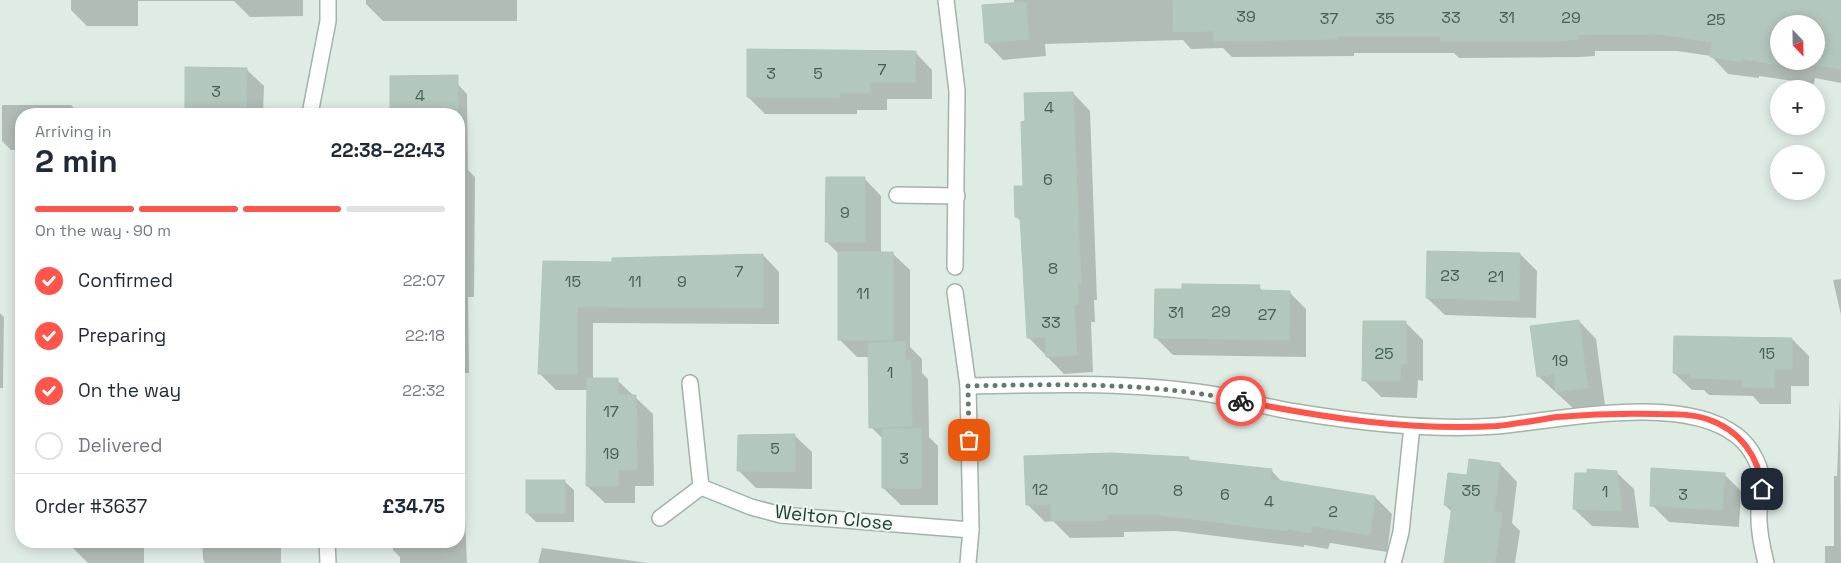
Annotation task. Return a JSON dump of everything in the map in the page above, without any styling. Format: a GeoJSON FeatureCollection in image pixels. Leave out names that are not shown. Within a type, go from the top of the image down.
{"type":"FeatureCollection","features":[{"type":"Feature","properties":{"kind":"street"},"geometry":{"type":"LineString","coordinates":[[311,108],[328,21],[328,0]]}},
{"type":"Feature","properties":{"kind":"street"},"geometry":{"type":"LineString","coordinates":[[946,0],[957,90],[955,268]]}},
{"type":"Feature","properties":{"kind":"street"},"geometry":{"type":"LineString","coordinates":[[898,195],[956,196]]}},
{"type":"Feature","properties":{"kind":"street"},"geometry":{"type":"LineString","coordinates":[[955,292],[968,386],[971,530],[968,563]]}},
{"type":"Feature","properties":{"kind":"street"},"geometry":{"type":"LineString","coordinates":[[660,518],[701,487],[690,383]]}},
{"type":"Feature","properties":{"kind":"street"},"geometry":{"type":"LineString","coordinates":[[968,386],[1076,383],[1198,392],[1297,412],[1412,426],[1497,426],[1614,413],[1690,415],[1708,419],[1738,436],[1750,449],[1760,472],[1762,489],[1759,513],[1760,539],[1766,563]]}},
{"type":"Feature","properties":{"kind":"street"},"geometry":{"type":"LineString","coordinates":[[1393,563],[1401,532],[1412,426]]}},
{"type":"Feature","properties":{"kind":"street","name":"Welton Close"},"geometry":{"type":"LineString","coordinates":[[701,487],[751,507],[781,515],[971,530]]}},
{"type":"Feature","properties":{"kind":"street"},"geometry":{"type":"LineString","coordinates":[[327,548],[328,563]]}},
{"type":"Feature","properties":{"kind":"building"},"geometry":{"type":"Polygon","coordinates":[[[1173,0],[1841,0],[1841,69],[1825,66],[1825,15],[1770,15],[1770,64],[1742,59],[1742,62],[1710,57],[1712,42],[1658,34],[1578,35],[1578,39],[1562,41],[1440,41],[1441,36],[1337,36],[1337,39],[1214,41],[1213,31],[1173,32],[1173,0]]]}},
{"type":"Feature","properties":{"kind":"building"},"geometry":{"type":"Polygon","coordinates":[[[1026,2],[1029,39],[985,43],[982,5],[1026,2]]]}},
{"type":"Feature","properties":{"kind":"building"},"geometry":{"type":"Polygon","coordinates":[[[747,49],[916,51],[915,82],[870,82],[870,93],[840,93],[840,98],[747,97],[747,49]]]}},
{"type":"Feature","properties":{"kind":"building"},"geometry":{"type":"Polygon","coordinates":[[[185,67],[247,68],[246,108],[185,108],[185,67]]]}},
{"type":"Feature","properties":{"kind":"building"},"geometry":{"type":"Polygon","coordinates":[[[458,75],[458,108],[390,108],[390,76],[458,75]]]}},
{"type":"Feature","properties":{"kind":"building"},"geometry":{"type":"Polygon","coordinates":[[[1073,92],[1081,283],[1078,283],[1078,304],[1074,305],[1077,355],[1046,357],[1045,337],[1027,338],[1020,217],[1015,217],[1014,186],[1023,186],[1021,122],[1025,121],[1024,93],[1073,92]]]}},
{"type":"Feature","properties":{"kind":"building"},"geometry":{"type":"Polygon","coordinates":[[[826,177],[865,177],[865,242],[825,242],[826,177]]]}},
{"type":"Feature","properties":{"kind":"building"},"geometry":{"type":"Polygon","coordinates":[[[1427,251],[1520,253],[1519,301],[1426,298],[1427,251]]]}},
{"type":"Feature","properties":{"kind":"building"},"geometry":{"type":"Polygon","coordinates":[[[838,252],[893,252],[893,340],[838,340],[838,252]]]}},
{"type":"Feature","properties":{"kind":"building"},"geometry":{"type":"Polygon","coordinates":[[[763,254],[763,308],[577,307],[577,374],[538,374],[543,261],[612,262],[612,258],[763,254]]]}},
{"type":"Feature","properties":{"kind":"building"},"geometry":{"type":"Polygon","coordinates":[[[1182,284],[1260,285],[1259,290],[1290,291],[1289,340],[1154,338],[1155,289],[1182,289],[1182,284]]]}},
{"type":"Feature","properties":{"kind":"building"},"geometry":{"type":"Polygon","coordinates":[[[1579,320],[1588,388],[1556,392],[1554,374],[1537,377],[1530,326],[1579,320]]]}},
{"type":"Feature","properties":{"kind":"building"},"geometry":{"type":"Polygon","coordinates":[[[1363,321],[1406,321],[1406,364],[1401,364],[1400,381],[1362,381],[1363,321]]]}},
{"type":"Feature","properties":{"kind":"building"},"geometry":{"type":"Polygon","coordinates":[[[1674,336],[1792,338],[1792,369],[1775,369],[1774,388],[1742,387],[1742,380],[1690,378],[1690,374],[1673,373],[1674,336]]]}},
{"type":"Feature","properties":{"kind":"building"},"geometry":{"type":"Polygon","coordinates":[[[905,341],[905,360],[911,360],[912,426],[869,428],[868,343],[905,341]]]}},
{"type":"Feature","properties":{"kind":"building"},"geometry":{"type":"Polygon","coordinates":[[[587,378],[618,378],[618,395],[636,395],[637,469],[618,470],[618,486],[586,486],[587,378]]]}},
{"type":"Feature","properties":{"kind":"building"},"geometry":{"type":"Polygon","coordinates":[[[921,428],[922,488],[882,488],[882,429],[921,428]]]}},
{"type":"Feature","properties":{"kind":"building"},"geometry":{"type":"Polygon","coordinates":[[[795,434],[795,472],[737,471],[738,435],[795,434]]]}},
{"type":"Feature","properties":{"kind":"building"},"geometry":{"type":"Polygon","coordinates":[[[1110,453],[1189,457],[1189,460],[1272,469],[1270,479],[1375,496],[1370,535],[1313,526],[1311,533],[1287,529],[1287,531],[1158,515],[1107,515],[1107,520],[1051,521],[1051,504],[1026,505],[1024,456],[1110,453]]]}},
{"type":"Feature","properties":{"kind":"building"},"geometry":{"type":"Polygon","coordinates":[[[1469,459],[1500,463],[1494,511],[1502,513],[1495,563],[1444,563],[1452,506],[1444,505],[1448,473],[1467,475],[1469,459]]]}},
{"type":"Feature","properties":{"kind":"building"},"geometry":{"type":"Polygon","coordinates":[[[1651,468],[1725,473],[1722,510],[1650,506],[1651,468]]]}},
{"type":"Feature","properties":{"kind":"building"},"geometry":{"type":"Polygon","coordinates":[[[1587,469],[1617,471],[1622,511],[1573,509],[1575,473],[1587,473],[1587,469]]]}},
{"type":"Feature","properties":{"kind":"building"},"geometry":{"type":"Polygon","coordinates":[[[526,480],[565,480],[565,513],[526,513],[526,480]]]}},
{"type":"Feature","properties":{"kind":"way so far"},"geometry":{"type":"LineString","coordinates":[[969,440],[968,386],[1076,383],[1198,392],[1241,401]]}},
{"type":"Feature","properties":{"kind":"route"},"geometry":{"type":"LineString","coordinates":[[1241,401],[1297,412],[1412,426],[1497,426],[1614,413],[1690,415],[1708,419],[1738,436],[1750,449],[1760,472],[1762,489]]}}]}
